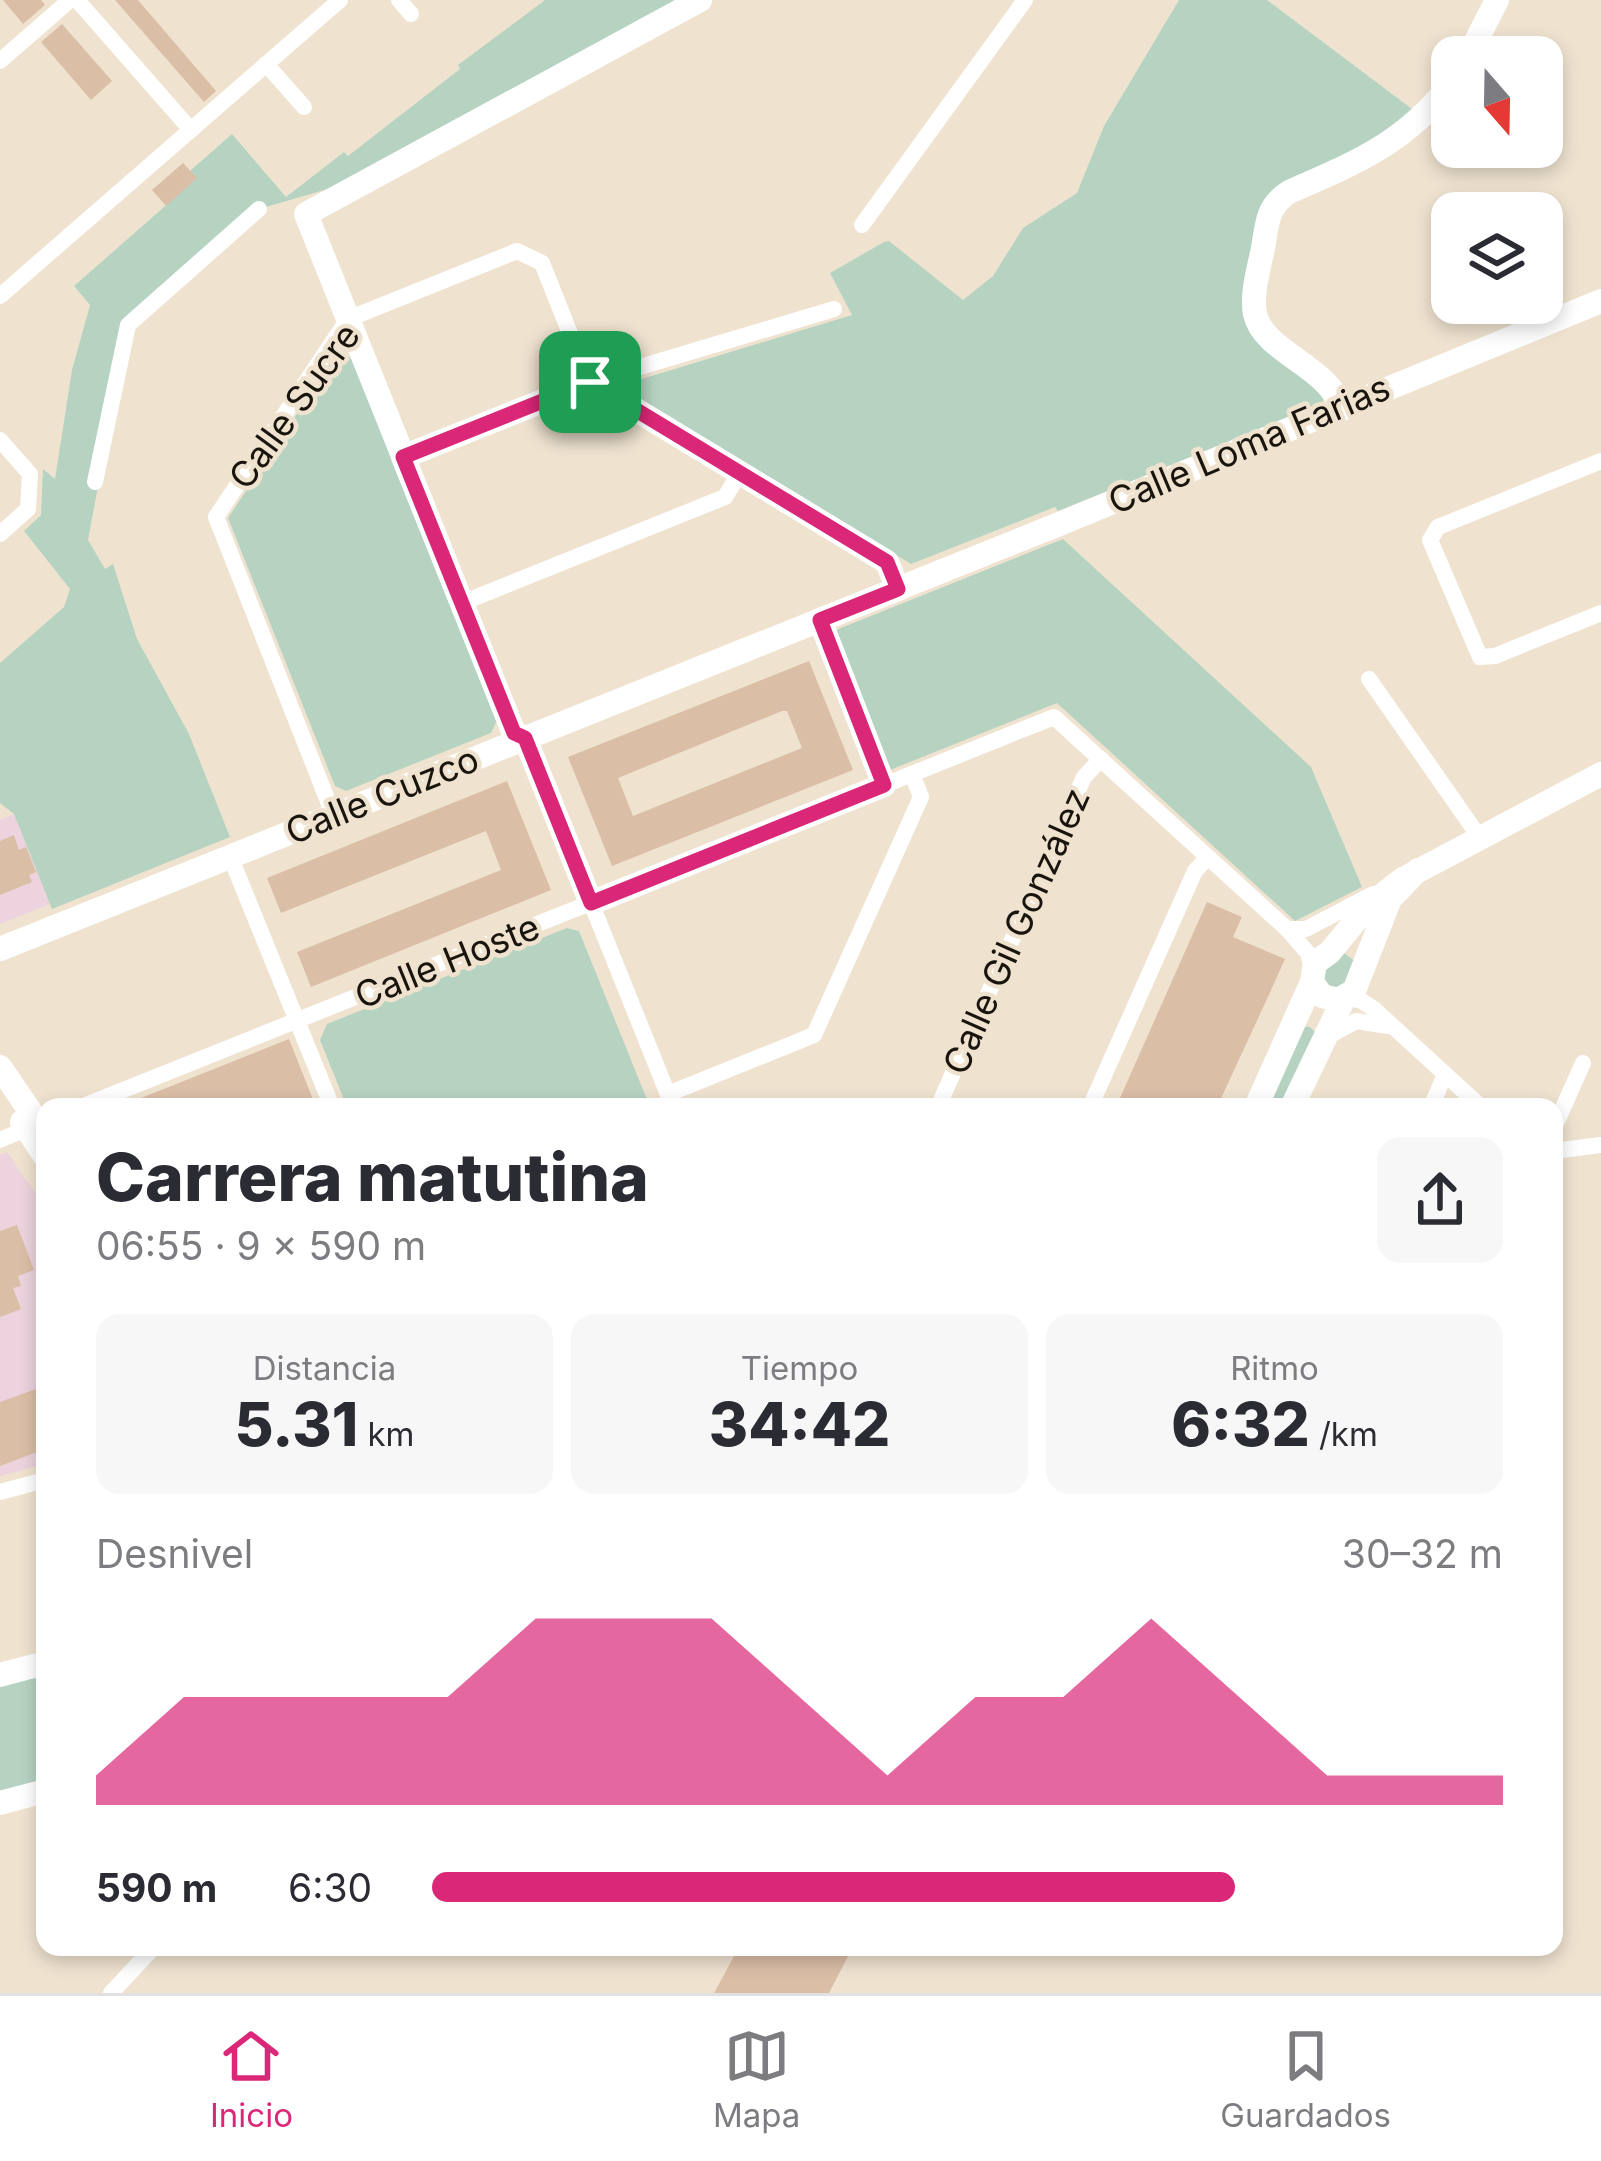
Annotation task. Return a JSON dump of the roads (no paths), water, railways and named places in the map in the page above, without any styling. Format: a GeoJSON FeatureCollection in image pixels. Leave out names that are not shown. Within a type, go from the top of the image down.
{"type":"FeatureCollection","features":[{"type":"Feature","properties":{"kind":"main road"},"geometry":{"type":"LineString","coordinates":[[525,738],[514,733],[306,214],[700,0]]}},
{"type":"Feature","properties":{"kind":"main road"},"geometry":{"type":"LineString","coordinates":[[1479,36],[1497,0]]}},
{"type":"Feature","properties":{"kind":"main road"},"geometry":{"type":"LineString","coordinates":[[1342,409],[1332,387],[1266,334],[1257,320],[1255,297],[1268,215],[1289,192],[1393,143],[1431,109]]}},
{"type":"Feature","properties":{"kind":"main road","name":"Calle Loma Farias"},"geometry":{"type":"LineString","coordinates":[[898,589],[1601,301]]}},
{"type":"Feature","properties":{"kind":"main road","name":"Calle Cuzco"},"geometry":{"type":"LineString","coordinates":[[0,949],[898,589]]}},
{"type":"Feature","properties":{"kind":"main road"},"geometry":{"type":"LineString","coordinates":[[1260,1098],[1318,967],[1378,900],[1395,891],[1410,874],[1601,774]]}},
{"type":"Feature","properties":{"kind":"main road"},"geometry":{"type":"LineString","coordinates":[[1296,1098],[1344,998],[1358,986],[1378,900]]}},
{"type":"Feature","properties":{"kind":"main road"},"geometry":{"type":"LineString","coordinates":[[1318,967],[1348,955],[1357,963],[1360,975]]}},
{"type":"Feature","properties":{"kind":"main road"},"geometry":{"type":"LineString","coordinates":[[1318,967],[1327,998],[1344,998]]}},
{"type":"Feature","properties":{"kind":"main road"},"geometry":{"type":"LineString","coordinates":[[0,1067],[36,1122]]}},
{"type":"Feature","properties":{"kind":"main road"},"geometry":{"type":"LineString","coordinates":[[0,1090],[36,1124]]}},
{"type":"Feature","properties":{"kind":"main road"},"geometry":{"type":"LineString","coordinates":[[0,1675],[36,1665]]}},
{"type":"Feature","properties":{"kind":"main road"},"geometry":{"type":"LineString","coordinates":[[0,1803],[36,1793]]}},
{"type":"Feature","properties":{"kind":"street"},"geometry":{"type":"LineString","coordinates":[[0,61],[74,0],[191,130]]}},
{"type":"Feature","properties":{"kind":"street"},"geometry":{"type":"LineString","coordinates":[[0,296],[340,0]]}},
{"type":"Feature","properties":{"kind":"street"},"geometry":{"type":"LineString","coordinates":[[862,225],[1025,0]]}},
{"type":"Feature","properties":{"kind":"street"},"geometry":{"type":"LineString","coordinates":[[266,64],[304,107]]}},
{"type":"Feature","properties":{"kind":"street"},"geometry":{"type":"LineString","coordinates":[[95,482],[128,325],[259,209]]}},
{"type":"Feature","properties":{"kind":"street","name":"Calle Sucre"},"geometry":{"type":"LineString","coordinates":[[333,814],[215,517],[348,319],[517,251],[542,263],[590,382]]}},
{"type":"Feature","properties":{"kind":"street"},"geometry":{"type":"LineString","coordinates":[[403,457],[590,382],[835,309]]}},
{"type":"Feature","properties":{"kind":"street"},"geometry":{"type":"LineString","coordinates":[[590,382],[887,562],[898,589]]}},
{"type":"Feature","properties":{"kind":"street"},"geometry":{"type":"LineString","coordinates":[[0,440],[30,474],[28,509],[0,534]]}},
{"type":"Feature","properties":{"kind":"street"},"geometry":{"type":"LineString","coordinates":[[1601,461],[1442,525],[1430,539],[1480,657],[1495,656],[1601,614]]}},
{"type":"Feature","properties":{"kind":"street"},"geometry":{"type":"LineString","coordinates":[[461,603],[725,497],[739,474]]}},
{"type":"Feature","properties":{"kind":"street"},"geometry":{"type":"LineString","coordinates":[[820,620],[884,785]]}},
{"type":"Feature","properties":{"kind":"street"},"geometry":{"type":"LineString","coordinates":[[1369,679],[1480,838]]}},
{"type":"Feature","properties":{"kind":"street","name":"Calle Hoste"},"geometry":{"type":"LineString","coordinates":[[104,1098],[1054,717],[1287,929],[1318,967]]}},
{"type":"Feature","properties":{"kind":"street"},"geometry":{"type":"LineString","coordinates":[[525,738],[669,1098]]}},
{"type":"Feature","properties":{"kind":"street","name":"Calle Gil González"},"geometry":{"type":"LineString","coordinates":[[942,1098],[1084,777],[1100,759]]}},
{"type":"Feature","properties":{"kind":"street"},"geometry":{"type":"LineString","coordinates":[[677,1098],[814,1035],[921,797],[912,774]]}},
{"type":"Feature","properties":{"kind":"street"},"geometry":{"type":"LineString","coordinates":[[230,856],[328,1098]]}},
{"type":"Feature","properties":{"kind":"street"},"geometry":{"type":"LineString","coordinates":[[1094,1098],[1195,871],[1208,857]]}},
{"type":"Feature","properties":{"kind":"street"},"geometry":{"type":"LineString","coordinates":[[1287,929],[1306,929],[1378,900]]}},
{"type":"Feature","properties":{"kind":"street"},"geometry":{"type":"LineString","coordinates":[[1360,975],[1374,1009]]}},
{"type":"Feature","properties":{"kind":"street"},"geometry":{"type":"LineString","coordinates":[[1344,998],[1360,1000],[1374,1009],[1471,1098]]}},
{"type":"Feature","properties":{"kind":"street"},"geometry":{"type":"LineString","coordinates":[[1319,1044],[1341,1026],[1363,1020],[1383,1024],[1405,1037]]}},
{"type":"Feature","properties":{"kind":"street"},"geometry":{"type":"LineString","coordinates":[[1563,1107],[1582,1063]]}},
{"type":"Feature","properties":{"kind":"street"},"geometry":{"type":"LineString","coordinates":[[1435,1098],[1445,1074]]}},
{"type":"Feature","properties":{"kind":"street"},"geometry":{"type":"LineString","coordinates":[[0,1139],[36,1128]]}},
{"type":"Feature","properties":{"kind":"street"},"geometry":{"type":"LineString","coordinates":[[1563,1149],[1601,1144]]}},
{"type":"Feature","properties":{"kind":"street"},"geometry":{"type":"LineString","coordinates":[[0,1492],[36,1482]]}},
{"type":"Feature","properties":{"kind":"street"},"geometry":{"type":"LineString","coordinates":[[110,1993],[145,1956]]}}]}
